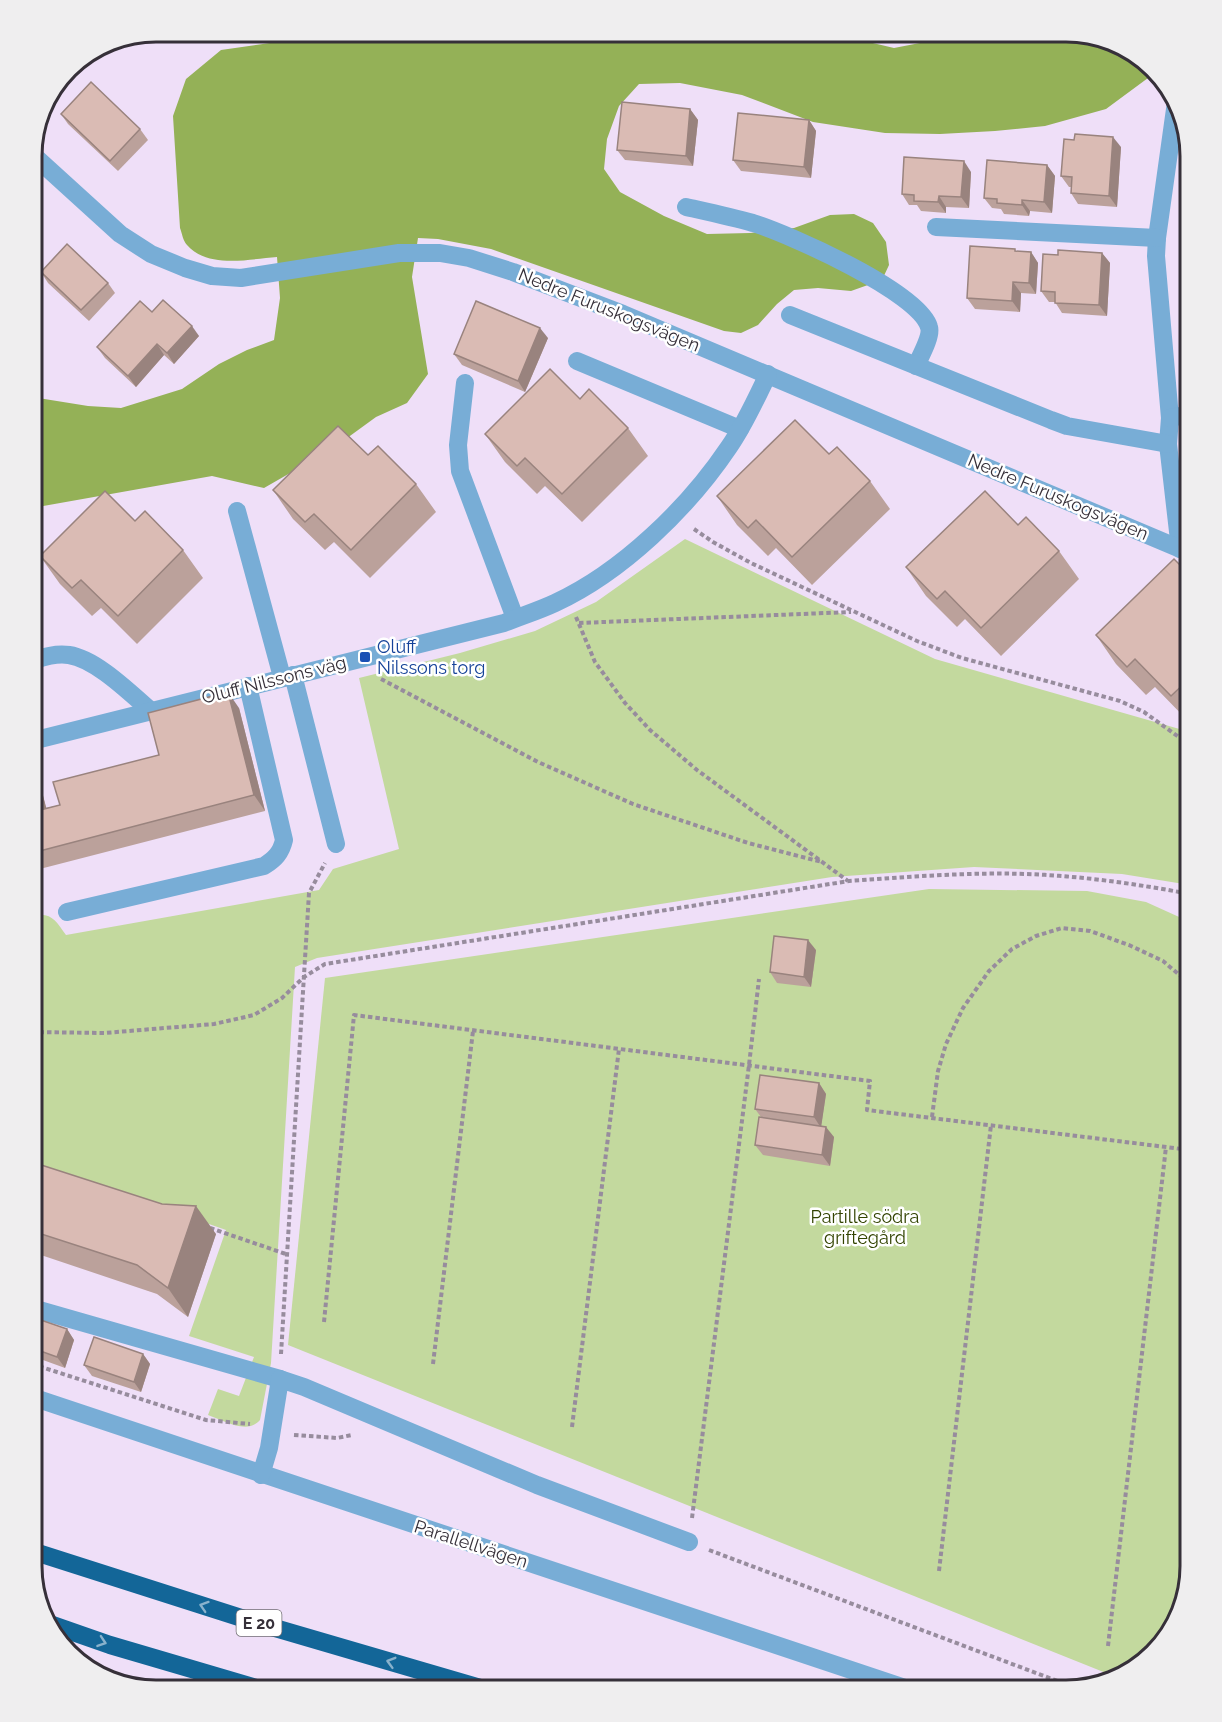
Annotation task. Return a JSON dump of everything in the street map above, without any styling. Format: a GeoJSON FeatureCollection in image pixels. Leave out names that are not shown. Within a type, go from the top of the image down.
{"type":"FeatureCollection","features":[{"type":"Feature","properties":{"kind":"highway","name":"E 20"},"geometry":{"type":"LineString","coordinates":[[42,1554],[251,1621],[453,1680]]}},
{"type":"Feature","properties":{"kind":"highway"},"geometry":{"type":"LineString","coordinates":[[60,1628],[110,1645],[229,1680]]}},
{"type":"Feature","properties":{"kind":"street"},"geometry":{"type":"LineString","coordinates":[[1174,119],[1156,256],[1170,418],[1168,444],[1180,520]]}},
{"type":"Feature","properties":{"kind":"street","name":"Nedre Furuskogsvägen"},"geometry":{"type":"LineString","coordinates":[[42,163],[120,234],[151,254],[185,268],[212,276],[241,278],[399,253],[440,254],[469,258],[513,272],[623,314],[1180,549]]}},
{"type":"Feature","properties":{"kind":"street"},"geometry":{"type":"LineString","coordinates":[[686,207],[755,224],[855,268],[907,300],[922,315],[930,328],[916,366]]}},
{"type":"Feature","properties":{"kind":"street"},"geometry":{"type":"LineString","coordinates":[[936,227],[1157,238]]}},
{"type":"Feature","properties":{"kind":"street"},"geometry":{"type":"LineString","coordinates":[[790,315],[1067,426],[1168,444]]}},
{"type":"Feature","properties":{"kind":"street"},"geometry":{"type":"LineString","coordinates":[[576,361],[740,429]]}},
{"type":"Feature","properties":{"kind":"street","name":"Oluff Nilssons väg"},"geometry":{"type":"LineString","coordinates":[[42,738],[504,623],[567,597],[592,583],[636,549],[704,482],[740,429],[768,374]]}},
{"type":"Feature","properties":{"kind":"street"},"geometry":{"type":"LineString","coordinates":[[465,383],[458,445],[460,471],[515,618]]}},
{"type":"Feature","properties":{"kind":"street"},"geometry":{"type":"LineString","coordinates":[[1170,418],[1180,416]]}},
{"type":"Feature","properties":{"kind":"street"},"geometry":{"type":"LineString","coordinates":[[237,511],[288,676],[336,844]]}},
{"type":"Feature","properties":{"kind":"street"},"geometry":{"type":"LineString","coordinates":[[42,658],[52,655],[82,658],[98,667],[151,711]]}},
{"type":"Feature","properties":{"kind":"street"},"geometry":{"type":"LineString","coordinates":[[67,912],[264,867],[274,860],[281,851],[284,840],[248,686]]}},
{"type":"Feature","properties":{"kind":"street"},"geometry":{"type":"LineString","coordinates":[[42,1311],[304,1387],[537,1485],[689,1542]]}},
{"type":"Feature","properties":{"kind":"street"},"geometry":{"type":"LineString","coordinates":[[261,1474],[269,1448],[280,1379]]}},
{"type":"Feature","properties":{"kind":"street","name":"Parallellvägen"},"geometry":{"type":"LineString","coordinates":[[42,1400],[881,1680]]}},
{"type":"Feature","properties":{"kind":"path"},"geometry":{"type":"LineString","coordinates":[[674,514],[712,542],[917,641],[962,658],[1120,700],[1144,712],[1180,737]]}},
{"type":"Feature","properties":{"kind":"path"},"geometry":{"type":"LineString","coordinates":[[567,597],[595,662],[625,704],[650,730],[697,770],[849,881]]}},
{"type":"Feature","properties":{"kind":"path"},"geometry":{"type":"LineString","coordinates":[[579,622],[854,612]]}},
{"type":"Feature","properties":{"kind":"path"},"geometry":{"type":"LineString","coordinates":[[349,661],[414,698],[538,762],[633,804],[748,843],[822,862]]}},
{"type":"Feature","properties":{"kind":"path"},"geometry":{"type":"LineString","coordinates":[[280,1379],[309,893],[336,844]]}},
{"type":"Feature","properties":{"kind":"path"},"geometry":{"type":"LineString","coordinates":[[42,1032],[104,1033],[214,1024],[254,1015],[282,998],[304,977],[325,964],[849,881],[914,876],[1027,874],[1131,883],[1180,892]]}},
{"type":"Feature","properties":{"kind":"path"},"geometry":{"type":"LineString","coordinates":[[932,1118],[938,1071],[946,1044],[963,1008],[989,971],[1011,949],[1036,936],[1062,928],[1090,931],[1129,945],[1163,961],[1180,975]]}},
{"type":"Feature","properties":{"kind":"path"},"geometry":{"type":"LineString","coordinates":[[759,979],[689,1542],[1055,1680]]}},
{"type":"Feature","properties":{"kind":"path"},"geometry":{"type":"LineString","coordinates":[[324,1322],[354,1015],[870,1081],[867,1110],[1180,1149]]}},
{"type":"Feature","properties":{"kind":"path"},"geometry":{"type":"LineString","coordinates":[[433,1364],[473,1030]]}},
{"type":"Feature","properties":{"kind":"path"},"geometry":{"type":"LineString","coordinates":[[572,1427],[619,1049]]}},
{"type":"Feature","properties":{"kind":"path"},"geometry":{"type":"LineString","coordinates":[[939,1571],[992,1125]]}},
{"type":"Feature","properties":{"kind":"path"},"geometry":{"type":"LineString","coordinates":[[1108,1647],[1166,1147]]}},
{"type":"Feature","properties":{"kind":"path"},"geometry":{"type":"LineString","coordinates":[[208,1228],[286,1254]]}},
{"type":"Feature","properties":{"kind":"path"},"geometry":{"type":"LineString","coordinates":[[42,1367],[206,1420],[260,1424],[297,1436],[338,1438],[354,1435]]}},
{"type":"Feature","properties":{"kind":"green space"},"geometry":{"type":"Polygon","coordinates":[[[277,42],[868,42],[894,48],[925,42],[1074,42],[1103,48],[1117,54],[1148,77],[1106,109],[1045,126],[940,134],[885,133],[813,122],[742,95],[680,83],[639,84],[619,106],[607,139],[604,169],[620,192],[664,216],[707,234],[750,233],[794,228],[830,215],[854,214],[873,223],[886,242],[889,265],[882,280],[851,291],[818,288],[794,290],[777,304],[758,325],[741,333],[724,331],[491,249],[438,239],[418,238],[412,277],[428,374],[407,403],[376,417],[332,449],[264,488],[212,476],[42,506],[42,399],[88,406],[121,408],[182,389],[219,364],[274,340],[280,298],[277,257],[229,261],[206,257],[187,245],[180,228],[173,116],[186,79],[221,50],[277,42]]]}},
{"type":"Feature","properties":{"kind":"green space"},"geometry":{"type":"Polygon","coordinates":[[[685,539],[935,659],[1180,729],[1180,883],[1122,874],[974,867],[832,877],[317,958],[295,967],[271,1363],[260,1420],[255,1424],[242,1427],[208,1415],[218,1389],[239,1396],[254,1357],[189,1336],[226,1230],[42,1166],[42,915],[52,918],[66,935],[319,890],[333,869],[399,849],[359,678],[460,653],[535,631],[596,602],[685,539]]]}},
{"type":"Feature","properties":{"kind":"green space","name":"Partille södra griftegård"},"geometry":{"type":"Polygon","coordinates":[[[929,889],[1087,891],[1146,902],[1180,917],[1180,1566],[1176,1596],[1171,1610],[1165,1623],[1147,1647],[1123,1665],[1105,1673],[288,1345],[325,978],[929,889]]]}},
{"type":"Feature","properties":{"kind":"building"},"geometry":{"type":"Polygon","coordinates":[[[91,82],[140,129],[110,161],[61,114],[91,82]]]}},
{"type":"Feature","properties":{"kind":"building"},"geometry":{"type":"Polygon","coordinates":[[[622,102],[690,109],[686,156],[617,150],[622,102]]]}},
{"type":"Feature","properties":{"kind":"building"},"geometry":{"type":"Polygon","coordinates":[[[738,113],[809,120],[804,167],[733,160],[738,113]]]}},
{"type":"Feature","properties":{"kind":"building"},"geometry":{"type":"Polygon","coordinates":[[[1075,134],[1113,137],[1109,196],[1071,193],[1072,177],[1061,176],[1064,139],[1074,140],[1075,134]]]}},
{"type":"Feature","properties":{"kind":"building"},"geometry":{"type":"Polygon","coordinates":[[[904,157],[964,161],[961,197],[939,196],[938,202],[914,201],[914,195],[902,194],[904,157]]]}},
{"type":"Feature","properties":{"kind":"building"},"geometry":{"type":"Polygon","coordinates":[[[987,160],[1047,165],[1044,202],[1022,200],[1022,205],[997,203],[997,199],[984,198],[987,160]]]}},
{"type":"Feature","properties":{"kind":"building"},"geometry":{"type":"Polygon","coordinates":[[[67,244],[108,283],[81,310],[42,271],[67,244]]]}},
{"type":"Feature","properties":{"kind":"building"},"geometry":{"type":"Polygon","coordinates":[[[970,246],[1031,252],[1029,283],[1013,282],[1012,301],[967,298],[970,246]]]}},
{"type":"Feature","properties":{"kind":"building"},"geometry":{"type":"Polygon","coordinates":[[[1058,250],[1102,253],[1099,305],[1055,303],[1055,292],[1041,291],[1043,254],[1058,255],[1058,250]]]}},
{"type":"Feature","properties":{"kind":"building"},"geometry":{"type":"Polygon","coordinates":[[[163,300],[192,326],[167,353],[157,344],[128,376],[97,347],[140,301],[152,312],[163,300]]]}},
{"type":"Feature","properties":{"kind":"building"},"geometry":{"type":"Polygon","coordinates":[[[476,301],[540,328],[518,381],[454,354],[476,301]]]}},
{"type":"Feature","properties":{"kind":"building"},"geometry":{"type":"Polygon","coordinates":[[[550,369],[580,399],[589,389],[628,428],[562,494],[525,458],[517,466],[485,434],[550,369]]]}},
{"type":"Feature","properties":{"kind":"building"},"geometry":{"type":"Polygon","coordinates":[[[795,420],[829,454],[837,447],[870,481],[792,557],[756,520],[748,528],[717,496],[795,420]]]}},
{"type":"Feature","properties":{"kind":"building"},"geometry":{"type":"Polygon","coordinates":[[[338,426],[368,455],[378,446],[416,484],[351,550],[314,514],[305,522],[273,490],[338,426]]]}},
{"type":"Feature","properties":{"kind":"building"},"geometry":{"type":"Polygon","coordinates":[[[105,491],[135,521],[145,511],[183,550],[118,616],[81,580],[72,588],[42,558],[42,554],[105,491]]]}},
{"type":"Feature","properties":{"kind":"building"},"geometry":{"type":"Polygon","coordinates":[[[985,491],[1018,525],[1026,517],[1059,551],[981,628],[945,591],[937,599],[906,567],[985,491]]]}},
{"type":"Feature","properties":{"kind":"building"},"geometry":{"type":"Polygon","coordinates":[[[1174,559],[1180,565],[1180,687],[1171,696],[1135,659],[1127,667],[1096,635],[1174,559]]]}},
{"type":"Feature","properties":{"kind":"building"},"geometry":{"type":"Polygon","coordinates":[[[228,692],[254,795],[42,850],[42,810],[60,805],[53,782],[159,755],[148,713],[228,692]]]}},
{"type":"Feature","properties":{"kind":"building"},"geometry":{"type":"Polygon","coordinates":[[[774,936],[808,940],[804,977],[770,972],[774,936]]]}},
{"type":"Feature","properties":{"kind":"building"},"geometry":{"type":"Polygon","coordinates":[[[760,1075],[819,1083],[814,1117],[755,1109],[760,1075]]]}},
{"type":"Feature","properties":{"kind":"building"},"geometry":{"type":"Polygon","coordinates":[[[759,1117],[826,1127],[822,1155],[755,1145],[759,1117]]]}},
{"type":"Feature","properties":{"kind":"building"},"geometry":{"type":"Polygon","coordinates":[[[42,1165],[162,1204],[196,1206],[168,1288],[137,1265],[42,1234],[42,1165]]]}},
{"type":"Feature","properties":{"kind":"building"},"geometry":{"type":"Polygon","coordinates":[[[42,1320],[67,1329],[57,1357],[42,1352],[42,1320]]]}},
{"type":"Feature","properties":{"kind":"building"},"geometry":{"type":"Polygon","coordinates":[[[94,1337],[143,1354],[134,1382],[84,1365],[94,1337]]]}},
{"type":"Feature","properties":{"kind":"place","name":"Oluff Nilssons torg"},"geometry":{"type":"Point","coordinates":[365,657]}}]}
